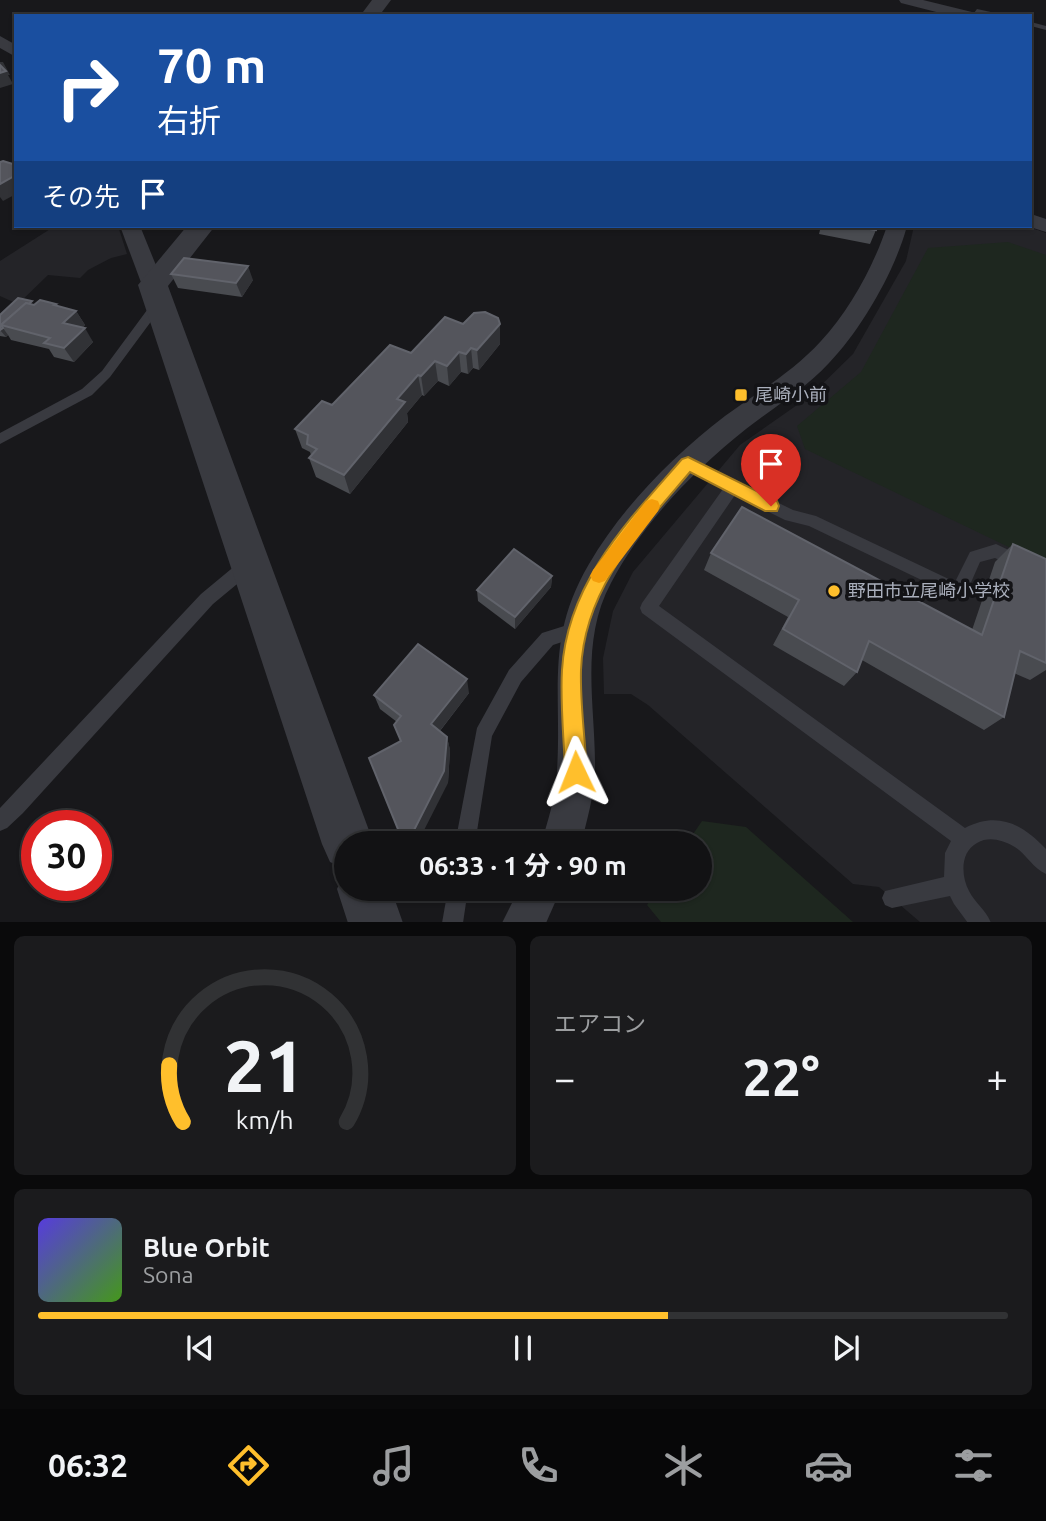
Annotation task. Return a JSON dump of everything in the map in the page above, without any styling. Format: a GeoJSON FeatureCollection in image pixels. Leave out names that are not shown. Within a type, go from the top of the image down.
{"type":"FeatureCollection","features":[{"type":"Feature","properties":{"kind":"street"},"geometry":{"type":"LineString","coordinates":[[371,14],[382,0]]}},
{"type":"Feature","properties":{"kind":"street"},"geometry":{"type":"LineString","coordinates":[[906,0],[976,10]]}},
{"type":"Feature","properties":{"kind":"street"},"geometry":{"type":"LineString","coordinates":[[131,228],[343,831]]}},
{"type":"Feature","properties":{"kind":"street"},"geometry":{"type":"LineString","coordinates":[[155,295],[200,228]]}},
{"type":"Feature","properties":{"kind":"street"},"geometry":{"type":"LineString","coordinates":[[565,831],[576,772],[571,670],[577,630],[585,602],[601,572],[644,514],[688,464],[725,431],[809,367],[831,346],[861,301],[889,249],[896,228]]}},
{"type":"Feature","properties":{"kind":"street"},"geometry":{"type":"LineString","coordinates":[[368,901],[376,922]]}},
{"type":"Feature","properties":{"kind":"street"},"geometry":{"type":"LineString","coordinates":[[523,922],[534,901]]}},
{"type":"Feature","properties":{"kind":"lane"},"geometry":{"type":"LineString","coordinates":[[0,439],[87,392],[106,374],[155,295]]}},
{"type":"Feature","properties":{"kind":"lane"},"geometry":{"type":"LineString","coordinates":[[688,464],[790,516],[811,520],[959,591],[975,557],[996,551],[1046,576]]}},
{"type":"Feature","properties":{"kind":"lane"},"geometry":{"type":"LineString","coordinates":[[733,486],[648,608],[963,838]]}},
{"type":"Feature","properties":{"kind":"lane"},"geometry":{"type":"LineString","coordinates":[[0,821],[207,599],[249,564]]}},
{"type":"Feature","properties":{"kind":"lane"},"geometry":{"type":"LineString","coordinates":[[467,831],[483,734],[515,676],[548,639],[577,630]]}},
{"type":"Feature","properties":{"kind":"lane"},"geometry":{"type":"LineString","coordinates":[[981,922],[965,903],[953,866],[956,850],[963,838],[975,831],[989,829],[1007,832],[1044,857]]}},
{"type":"Feature","properties":{"kind":"lane"},"geometry":{"type":"LineString","coordinates":[[892,898],[957,884]]}},
{"type":"Feature","properties":{"kind":"lane"},"geometry":{"type":"LineString","coordinates":[[452,922],[456,901]]}},
{"type":"Feature","properties":{"kind":"shaded area"},"geometry":{"type":"Polygon","coordinates":[[[52,228],[119,228],[127,254],[111,258],[88,270],[80,278],[48,275],[18,304],[0,296],[0,261],[52,228]]]}},
{"type":"Feature","properties":{"kind":"shaded area","name":"野田市立尾崎小学校"},"geometry":{"type":"Polygon","coordinates":[[[914,228],[1032,228],[1046,233],[1046,922],[920,922],[879,887],[853,884],[648,705],[631,694],[604,694],[603,658],[613,611],[633,572],[740,445],[810,396],[853,354],[906,261],[914,228]]]}},
{"type":"Feature","properties":{"kind":"shaded area"},"geometry":{"type":"Polygon","coordinates":[[[1008,242],[1046,255],[1046,565],[805,449],[797,426],[861,372],[928,248],[1008,242]]]}},
{"type":"Feature","properties":{"kind":"shaded area"},"geometry":{"type":"Polygon","coordinates":[[[702,821],[746,827],[853,922],[661,922],[647,905],[650,901],[712,901],[712,831],[695,831],[702,821]]]}},
{"type":"Feature","properties":{"kind":"building"},"geometry":{"type":"Polygon","coordinates":[[[0,162],[14,164],[14,176],[0,184],[0,162]]]}},
{"type":"Feature","properties":{"kind":"building"},"geometry":{"type":"Polygon","coordinates":[[[184,258],[248,266],[236,283],[171,274],[184,258]]]}},
{"type":"Feature","properties":{"kind":"building"},"geometry":{"type":"Polygon","coordinates":[[[18,298],[32,301],[1,325],[3,328],[0,330],[0,315],[18,298]]]}},
{"type":"Feature","properties":{"kind":"building"},"geometry":{"type":"Polygon","coordinates":[[[40,300],[76,311],[63,323],[85,328],[64,348],[44,343],[50,338],[1,325],[26,303],[34,305],[40,300]]]}},
{"type":"Feature","properties":{"kind":"building"},"geometry":{"type":"Polygon","coordinates":[[[485,312],[498,318],[500,324],[477,350],[471,348],[466,354],[459,352],[447,366],[435,361],[421,376],[418,375],[397,399],[405,402],[344,475],[309,458],[317,449],[307,444],[308,435],[295,429],[322,401],[332,405],[390,345],[411,353],[445,317],[463,324],[474,313],[485,312]]]}},
{"type":"Feature","properties":{"kind":"building"},"geometry":{"type":"Polygon","coordinates":[[[742,507],[982,635],[1013,544],[1046,559],[1046,663],[1020,651],[1004,717],[869,641],[857,672],[783,629],[799,600],[711,553],[742,507]]]}},
{"type":"Feature","properties":{"kind":"building"},"geometry":{"type":"Polygon","coordinates":[[[514,549],[552,576],[515,617],[477,590],[514,549]]]}},
{"type":"Feature","properties":{"kind":"building"},"geometry":{"type":"Polygon","coordinates":[[[418,644],[467,679],[431,724],[447,737],[444,771],[414,831],[399,831],[369,758],[401,741],[394,725],[401,716],[374,695],[418,644]]]}},
{"type":"Feature","properties":{"kind":"slow traffic"},"geometry":{"type":"LineString","coordinates":[[599,576],[652,506]]}},
{"type":"Feature","properties":{"kind":"place","name":"尾崎小前"},"geometry":{"type":"Point","coordinates":[741,395]}},
{"type":"Feature","properties":{"kind":"place","name":"野田市立尾崎小学校"},"geometry":{"type":"Point","coordinates":[834,591]}},
{"type":"Feature","properties":{"kind":"route"},"geometry":{"type":"LineString","coordinates":[[576,772],[571,670],[577,630],[585,602],[601,572],[644,514],[688,464],[771,506]]}}]}
